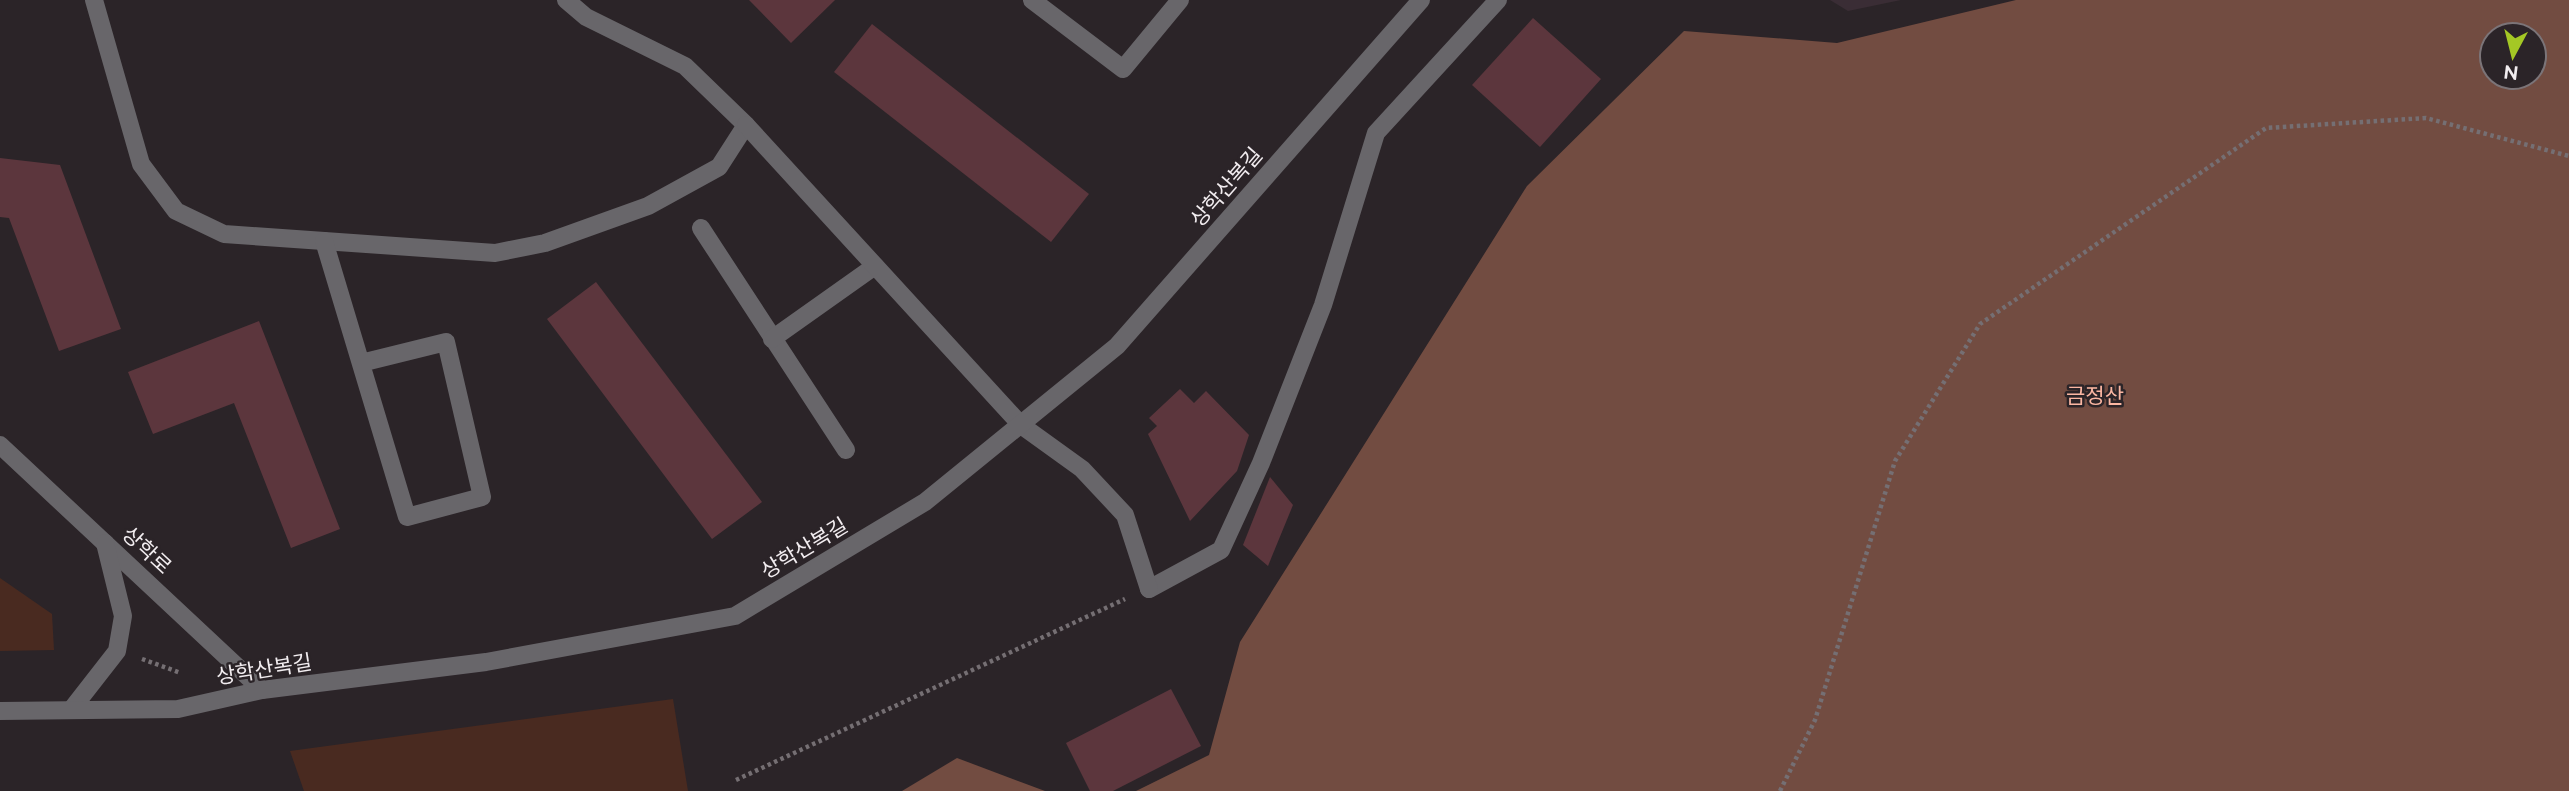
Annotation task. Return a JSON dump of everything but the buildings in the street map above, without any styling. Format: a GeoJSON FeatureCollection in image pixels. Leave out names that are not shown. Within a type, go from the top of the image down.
{"type":"FeatureCollection","features":[{"type":"Feature","properties":{"kind":"street"},"geometry":{"type":"LineString","coordinates":[[94,0],[141,164],[176,211],[225,234],[495,253],[545,243],[648,206],[719,167],[746,125]]}},
{"type":"Feature","properties":{"kind":"street"},"geometry":{"type":"LineString","coordinates":[[566,0],[586,17],[685,66],[746,125],[1021,425],[1082,469],[1125,515],[1149,589],[1221,550],[1261,463],[1323,305],[1376,133],[1498,0]]}},
{"type":"Feature","properties":{"kind":"street"},"geometry":{"type":"LineString","coordinates":[[1032,0],[1123,69],[1180,0]]}},
{"type":"Feature","properties":{"kind":"street","name":"상학산복길"},"geometry":{"type":"LineString","coordinates":[[0,711],[178,709],[261,690],[486,662],[735,616],[925,502],[1117,346],[1421,0]]}},
{"type":"Feature","properties":{"kind":"street"},"geometry":{"type":"LineString","coordinates":[[701,228],[846,450]]}},
{"type":"Feature","properties":{"kind":"street"},"geometry":{"type":"LineString","coordinates":[[324,241],[407,517],[482,497],[446,342],[361,363]]}},
{"type":"Feature","properties":{"kind":"street"},"geometry":{"type":"LineString","coordinates":[[772,339],[875,266]]}},
{"type":"Feature","properties":{"kind":"street","name":"상학로"},"geometry":{"type":"LineString","coordinates":[[0,445],[261,690]]}},
{"type":"Feature","properties":{"kind":"street"},"geometry":{"type":"LineString","coordinates":[[71,710],[117,652],[123,616],[105,542]]}},
{"type":"Feature","properties":{"kind":"path"},"geometry":{"type":"LineString","coordinates":[[1780,791],[1815,720],[1895,461],[1980,324],[2266,128],[2426,118],[2569,156]]}},
{"type":"Feature","properties":{"kind":"path"},"geometry":{"type":"LineString","coordinates":[[736,780],[1149,589]]}},
{"type":"Feature","properties":{"kind":"path"},"geometry":{"type":"LineString","coordinates":[[135,656],[181,673]]}},
{"type":"Feature","properties":{"kind":"path"},"geometry":{"type":"LineString","coordinates":[[181,686],[181,673],[189,663]]}},
{"type":"Feature","properties":{"kind":"shaded area"},"geometry":{"type":"Polygon","coordinates":[[[1830,0],[1901,0],[1848,11],[1830,0]]]}},
{"type":"Feature","properties":{"kind":"shaded area"},"geometry":{"type":"Polygon","coordinates":[[[0,578],[52,614],[54,650],[0,651],[0,578]]]}},
{"type":"Feature","properties":{"kind":"shaded area"},"geometry":{"type":"Polygon","coordinates":[[[673,699],[688,791],[304,791],[290,751],[673,699]]]}},
{"type":"Feature","properties":{"kind":"green space","name":"금정산"},"geometry":{"type":"Polygon","coordinates":[[[2016,0],[2569,0],[2569,791],[1136,791],[1209,755],[1240,642],[1527,186],[1684,31],[1837,43],[2016,0]]]}},
{"type":"Feature","properties":{"kind":"green space"},"geometry":{"type":"Polygon","coordinates":[[[957,758],[1045,791],[902,791],[957,758]]]}}]}
